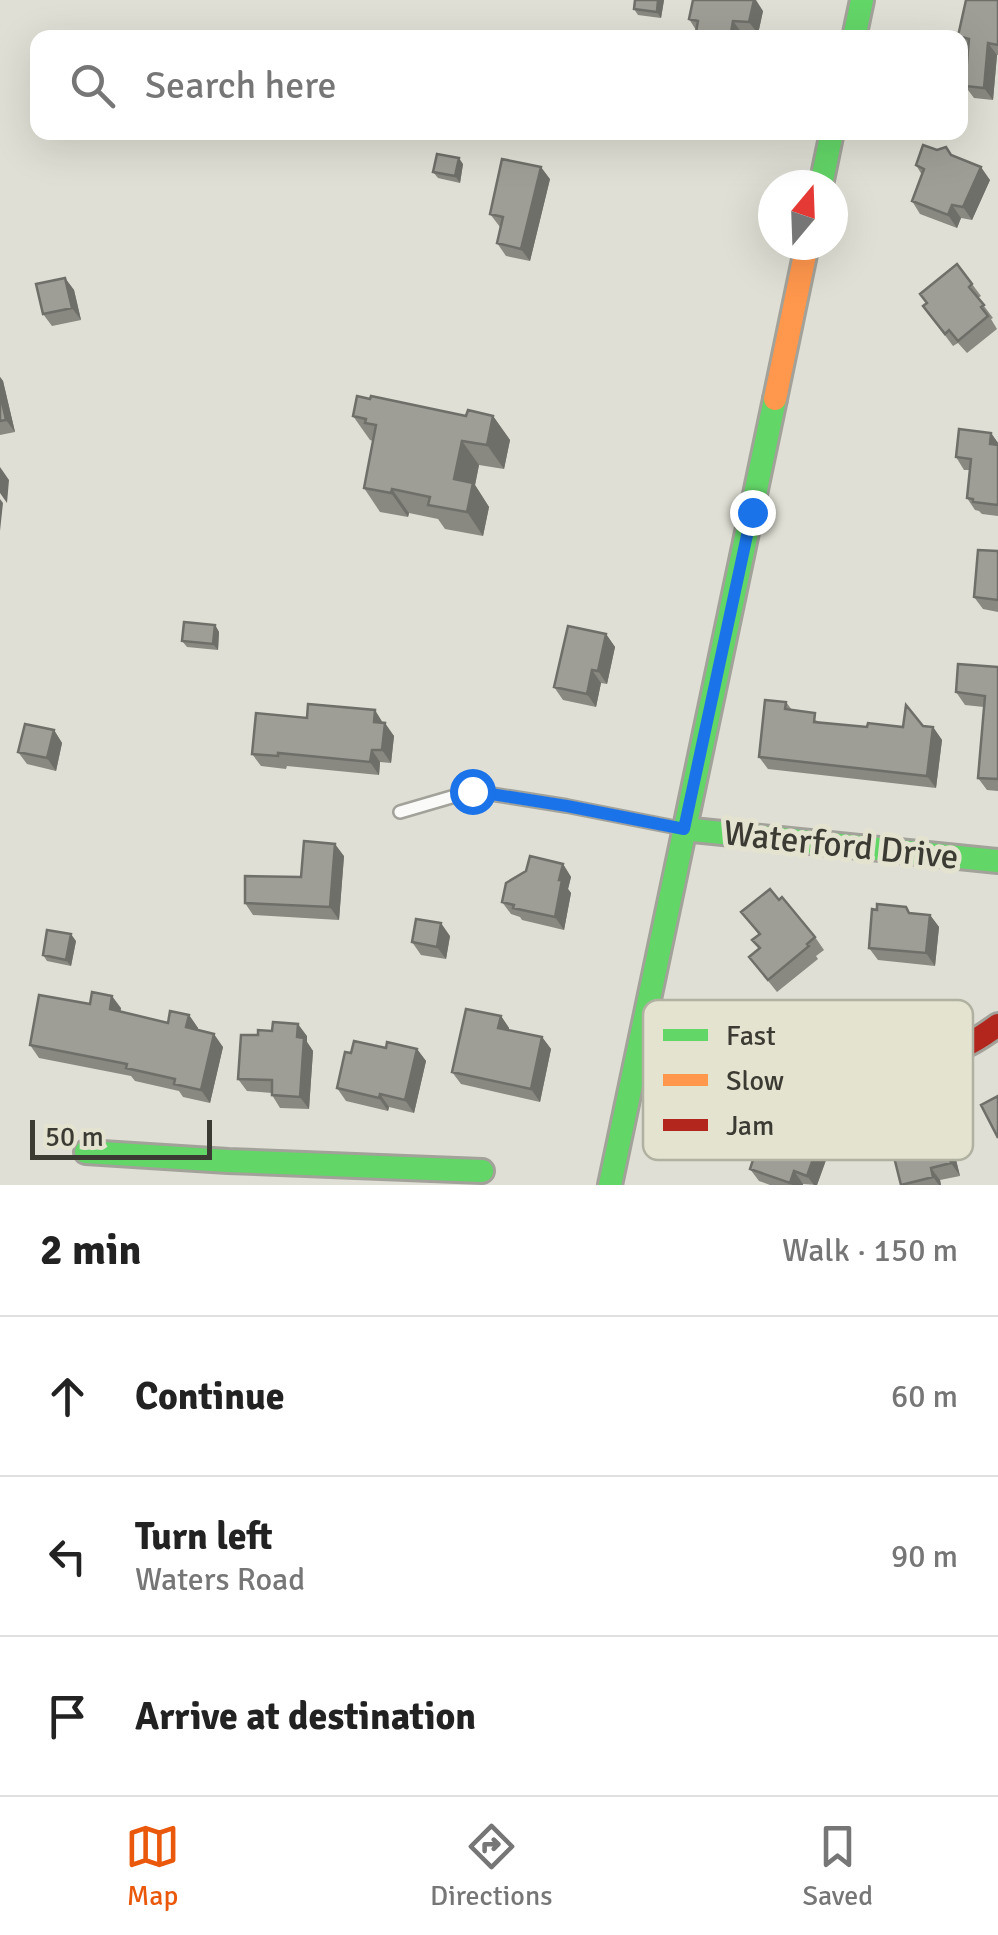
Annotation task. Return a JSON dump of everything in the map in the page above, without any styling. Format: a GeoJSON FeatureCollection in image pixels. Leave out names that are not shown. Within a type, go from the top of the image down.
{"type":"FeatureCollection","features":[{"type":"Feature","properties":{"kind":"street"},"geometry":{"type":"LineString","coordinates":[[856,30],[862,0]]}},
{"type":"Feature","properties":{"kind":"street"},"geometry":{"type":"LineString","coordinates":[[824,170],[830,140]]}},
{"type":"Feature","properties":{"kind":"street"},"geometry":{"type":"LineString","coordinates":[[648,1000],[805,260]]}},
{"type":"Feature","properties":{"kind":"street","name":"Waterford Drive"},"geometry":{"type":"LineString","coordinates":[[684,829],[998,861]]}},
{"type":"Feature","properties":{"kind":"street"},"geometry":{"type":"LineString","coordinates":[[973,1041],[998,1025]]}},
{"type":"Feature","properties":{"kind":"street"},"geometry":{"type":"LineString","coordinates":[[610,1185],[643,1026]]}},
{"type":"Feature","properties":{"kind":"street"},"geometry":{"type":"LineString","coordinates":[[86,1152],[482,1171]]}},
{"type":"Feature","properties":{"kind":"lane"},"geometry":{"type":"LineString","coordinates":[[400,812],[472,791],[684,829]]}},
{"type":"Feature","properties":{"kind":"building"},"geometry":{"type":"Polygon","coordinates":[[[635,0],[658,0],[657,12],[634,9],[635,0]]]}},
{"type":"Feature","properties":{"kind":"building"},"geometry":{"type":"Polygon","coordinates":[[[693,0],[754,0],[749,22],[733,21],[731,30],[696,30],[698,21],[689,19],[693,0]]]}},
{"type":"Feature","properties":{"kind":"building"},"geometry":{"type":"Polygon","coordinates":[[[966,0],[998,0],[998,45],[988,43],[984,88],[968,86],[968,30],[959,30],[966,0]]]}},
{"type":"Feature","properties":{"kind":"building"},"geometry":{"type":"Polygon","coordinates":[[[923,145],[937,150],[946,147],[951,155],[981,167],[963,207],[952,205],[948,215],[912,201],[924,169],[916,165],[923,145]]]}},
{"type":"Feature","properties":{"kind":"building"},"geometry":{"type":"Polygon","coordinates":[[[437,154],[459,158],[455,176],[433,172],[437,154]]]}},
{"type":"Feature","properties":{"kind":"building"},"geometry":{"type":"Polygon","coordinates":[[[502,159],[541,167],[521,249],[497,243],[503,217],[490,214],[502,159]]]}},
{"type":"Feature","properties":{"kind":"building"},"geometry":{"type":"Polygon","coordinates":[[[957,264],[988,316],[958,341],[949,330],[945,334],[923,306],[927,303],[920,294],[957,264]]]}},
{"type":"Feature","properties":{"kind":"building"},"geometry":{"type":"Polygon","coordinates":[[[65,278],[72,308],[43,314],[36,284],[65,278]]]}},
{"type":"Feature","properties":{"kind":"building"},"geometry":{"type":"Polygon","coordinates":[[[0,393],[6,420],[0,421],[0,393]]]}},
{"type":"Feature","properties":{"kind":"building"},"geometry":{"type":"Polygon","coordinates":[[[357,396],[466,416],[468,410],[493,416],[487,445],[462,441],[454,479],[473,483],[467,512],[428,505],[430,497],[364,488],[376,425],[353,416],[357,396]]]}},
{"type":"Feature","properties":{"kind":"building"},"geometry":{"type":"Polygon","coordinates":[[[959,429],[991,433],[990,444],[998,445],[998,505],[967,498],[971,459],[956,457],[959,429]]]}},
{"type":"Feature","properties":{"kind":"building"},"geometry":{"type":"Polygon","coordinates":[[[978,550],[998,551],[998,600],[974,597],[978,550]]]}},
{"type":"Feature","properties":{"kind":"building"},"geometry":{"type":"Polygon","coordinates":[[[184,622],[215,625],[213,644],[182,641],[184,622]]]}},
{"type":"Feature","properties":{"kind":"building"},"geometry":{"type":"Polygon","coordinates":[[[568,626],[606,634],[598,671],[592,670],[587,694],[554,687],[568,626]]]}},
{"type":"Feature","properties":{"kind":"building"},"geometry":{"type":"Polygon","coordinates":[[[958,664],[998,667],[998,779],[978,778],[985,696],[956,692],[958,664]]]}},
{"type":"Feature","properties":{"kind":"building"},"geometry":{"type":"Polygon","coordinates":[[[765,700],[786,702],[785,709],[815,713],[814,722],[867,727],[868,723],[903,727],[906,705],[923,726],[933,727],[927,776],[759,757],[765,700]]]}},
{"type":"Feature","properties":{"kind":"building"},"geometry":{"type":"Polygon","coordinates":[[[308,704],[375,710],[374,722],[385,723],[382,750],[372,750],[370,762],[252,754],[256,713],[307,718],[308,704]]]}},
{"type":"Feature","properties":{"kind":"building"},"geometry":{"type":"Polygon","coordinates":[[[25,724],[54,730],[47,758],[18,752],[25,724]]]}},
{"type":"Feature","properties":{"kind":"building"},"geometry":{"type":"Polygon","coordinates":[[[304,841],[335,844],[330,907],[245,903],[245,876],[301,877],[304,841]]]}},
{"type":"Feature","properties":{"kind":"building"},"geometry":{"type":"Polygon","coordinates":[[[530,856],[563,864],[555,917],[502,902],[506,883],[526,871],[530,856]]]}},
{"type":"Feature","properties":{"kind":"building"},"geometry":{"type":"Polygon","coordinates":[[[770,889],[779,900],[782,897],[815,937],[768,980],[749,957],[760,948],[752,940],[760,934],[741,912],[770,889]]]}},
{"type":"Feature","properties":{"kind":"building"},"geometry":{"type":"Polygon","coordinates":[[[877,904],[930,915],[926,953],[869,948],[872,909],[877,910],[877,904]]]}},
{"type":"Feature","properties":{"kind":"building"},"geometry":{"type":"Polygon","coordinates":[[[416,919],[441,923],[437,947],[412,942],[416,919]]]}},
{"type":"Feature","properties":{"kind":"building"},"geometry":{"type":"Polygon","coordinates":[[[47,930],[71,934],[66,960],[43,955],[47,930]]]}},
{"type":"Feature","properties":{"kind":"building"},"geometry":{"type":"Polygon","coordinates":[[[92,992],[112,996],[110,1009],[168,1023],[170,1011],[189,1015],[186,1027],[214,1034],[201,1090],[174,1084],[175,1079],[126,1068],[127,1064],[30,1045],[39,995],[90,1004],[92,992]]]}},
{"type":"Feature","properties":{"kind":"building"},"geometry":{"type":"Polygon","coordinates":[[[466,1009],[501,1016],[498,1028],[542,1037],[531,1089],[452,1072],[466,1009]]]}},
{"type":"Feature","properties":{"kind":"building"},"geometry":{"type":"Polygon","coordinates":[[[273,1022],[298,1024],[297,1037],[304,1038],[300,1097],[272,1095],[272,1080],[238,1079],[241,1035],[272,1031],[273,1022]]]}},
{"type":"Feature","properties":{"kind":"building"},"geometry":{"type":"Polygon","coordinates":[[[354,1041],[386,1048],[387,1042],[417,1049],[405,1100],[337,1088],[345,1052],[351,1053],[354,1041]]]}},
{"type":"Feature","properties":{"kind":"building"},"geometry":{"type":"Polygon","coordinates":[[[998,1096],[998,1138],[981,1105],[998,1096]]]}},
{"type":"Feature","properties":{"kind":"building"},"geometry":{"type":"Polygon","coordinates":[[[753,1160],[813,1160],[807,1176],[794,1171],[790,1183],[750,1169],[753,1160]]]}},
{"type":"Feature","properties":{"kind":"building"},"geometry":{"type":"Polygon","coordinates":[[[895,1160],[950,1160],[951,1163],[931,1168],[933,1177],[901,1185],[895,1160]]]}},
{"type":"Feature","properties":{"kind":"traffic: fast"},"geometry":{"type":"LineString","coordinates":[[856,30],[862,0]]}},
{"type":"Feature","properties":{"kind":"traffic: fast"},"geometry":{"type":"LineString","coordinates":[[824,170],[830,140]]}},
{"type":"Feature","properties":{"kind":"traffic: fast"},"geometry":{"type":"LineString","coordinates":[[649,1000],[775,399]]}},
{"type":"Feature","properties":{"kind":"traffic: fast"},"geometry":{"type":"LineString","coordinates":[[683,829],[998,861]]}},
{"type":"Feature","properties":{"kind":"traffic: fast"},"geometry":{"type":"LineString","coordinates":[[610,1185],[643,1028]]}},
{"type":"Feature","properties":{"kind":"traffic: fast"},"geometry":{"type":"LineString","coordinates":[[86,1152],[482,1171]]}},
{"type":"Feature","properties":{"kind":"traffic: slow"},"geometry":{"type":"LineString","coordinates":[[775,399],[804,260]]}},
{"type":"Feature","properties":{"kind":"traffic: jam"},"geometry":{"type":"LineString","coordinates":[[973,1042],[998,1025]]}},
{"type":"Feature","properties":{"kind":"route"},"geometry":{"type":"LineString","coordinates":[[472,791],[684,829],[752,512]]}}]}
